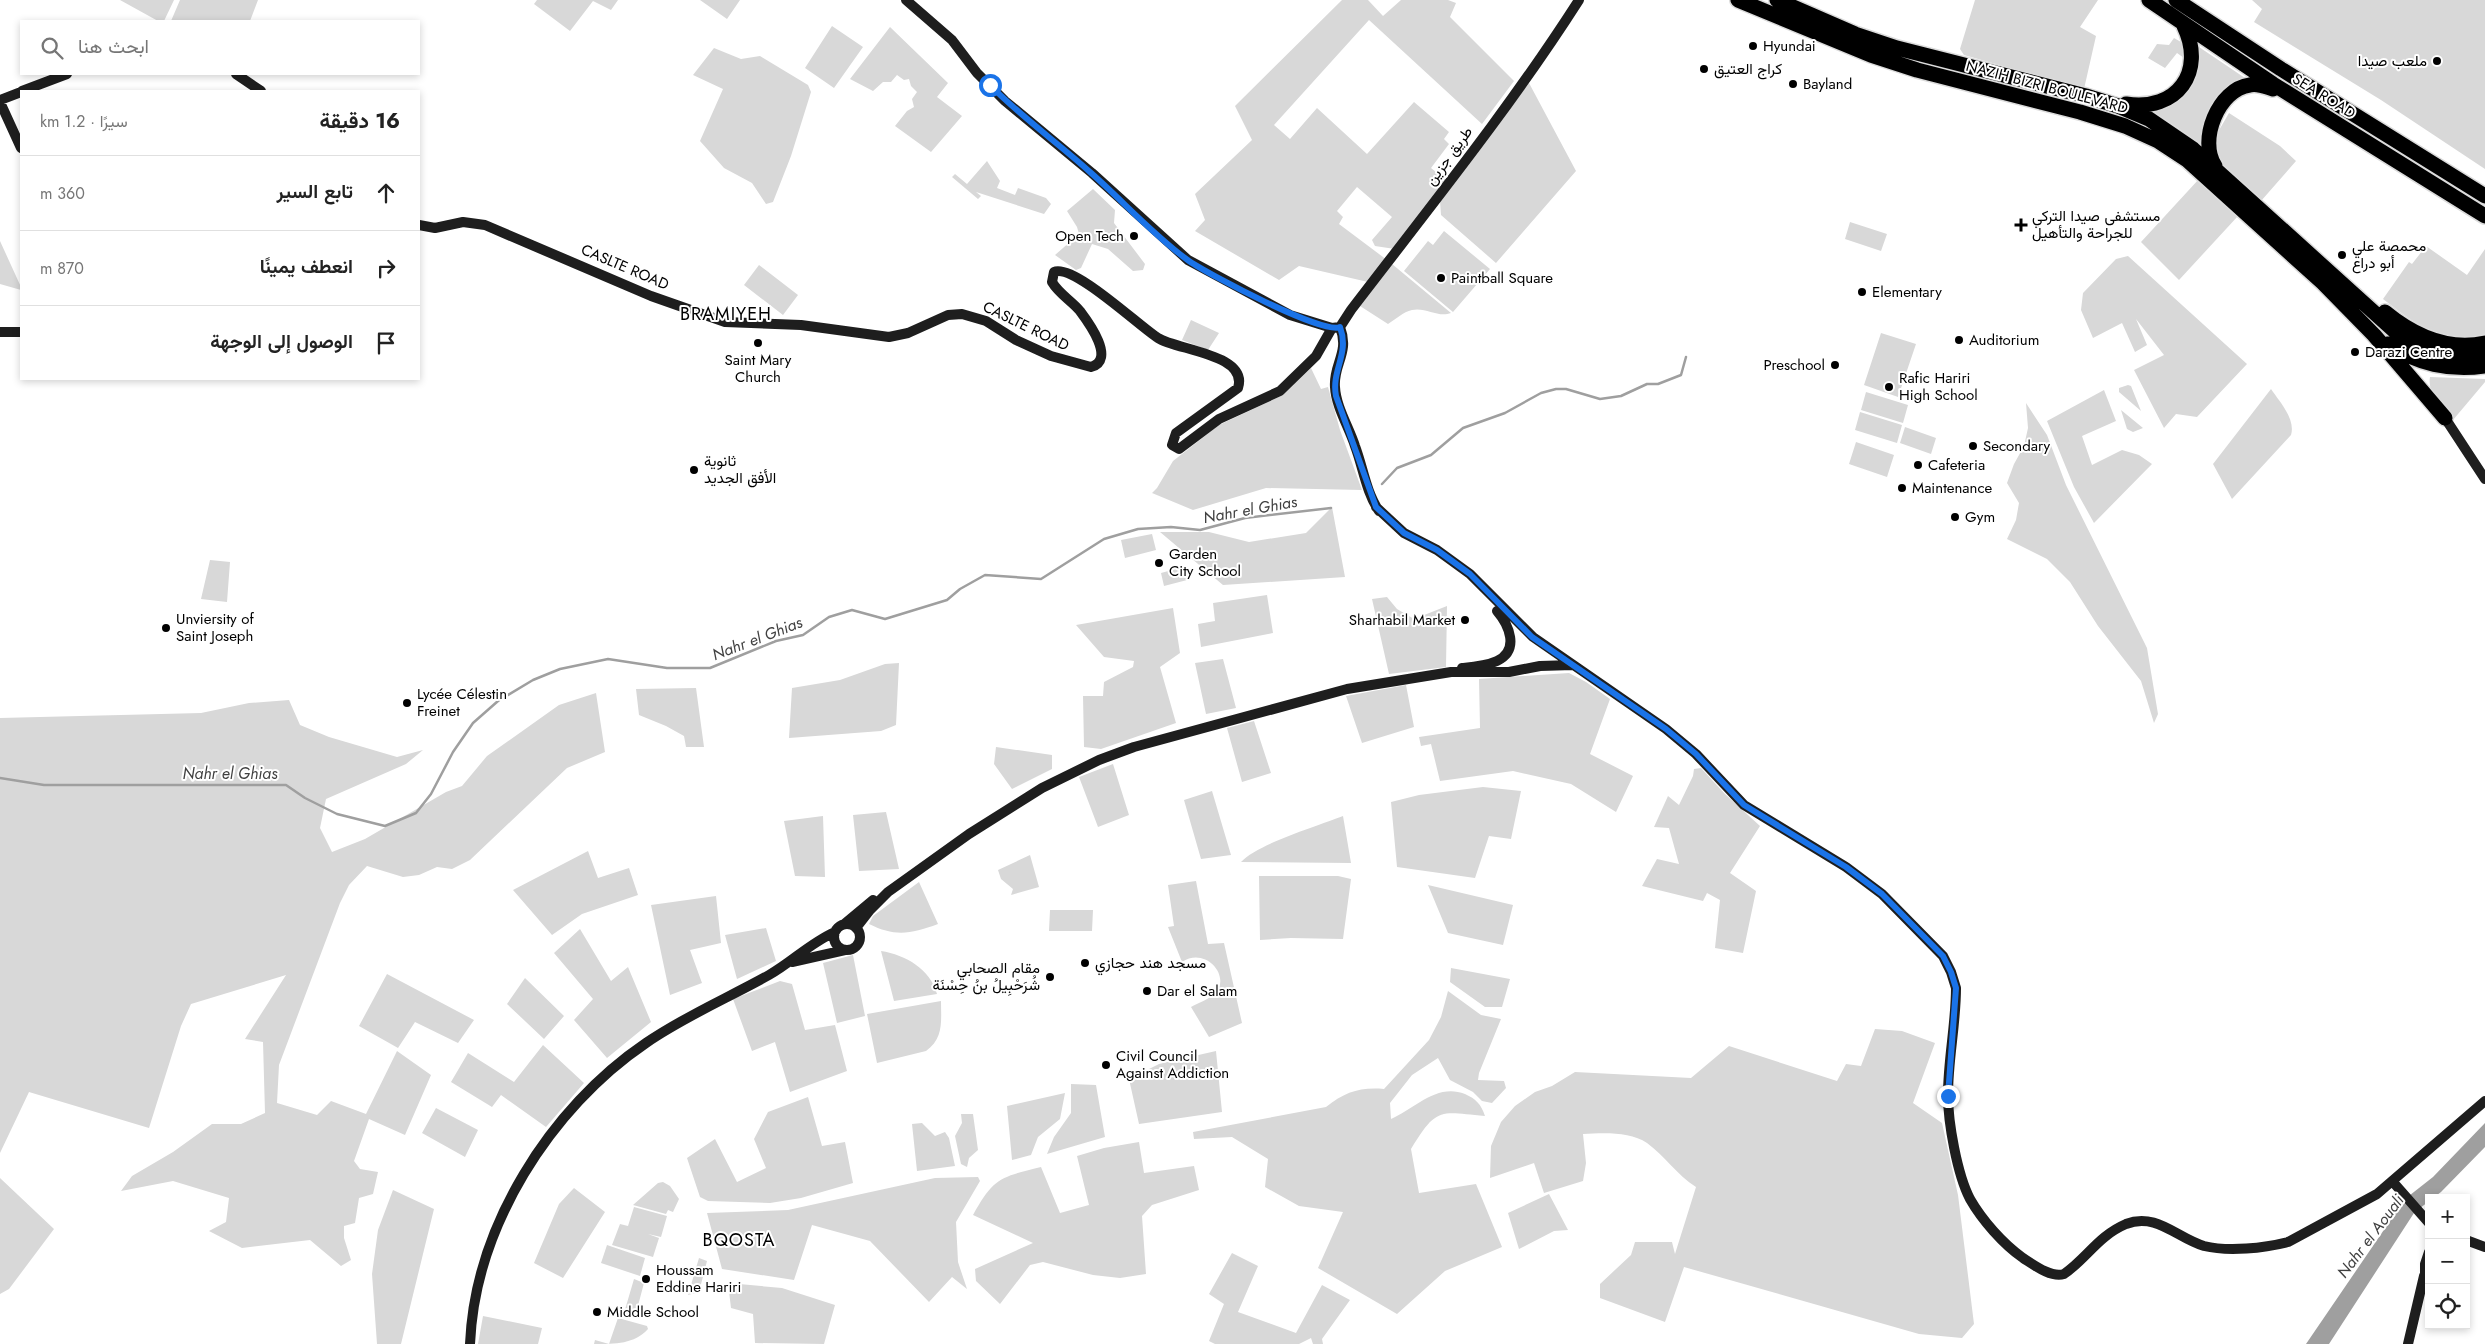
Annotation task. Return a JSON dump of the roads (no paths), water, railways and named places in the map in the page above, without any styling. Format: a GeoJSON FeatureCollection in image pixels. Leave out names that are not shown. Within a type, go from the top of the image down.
{"type":"FeatureCollection","features":[{"type":"Feature","properties":{"kind":"highway","name":"NAZIH BIZRI BOULEVARD"},"geometry":{"type":"LineString","coordinates":[[1738,0],[1871,56],[2080,112],[2125,126],[2158,141],[2187,160],[2316,278],[2374,335]]}},
{"type":"Feature","properties":{"kind":"highway","name":"NAZIH BIZRI BOULEVARD"},"geometry":{"type":"LineString","coordinates":[[1777,0],[1855,34],[1897,48],[2086,96],[2118,106],[2149,119],[2193,149],[2219,171],[2326,271],[2388,327],[2406,340],[2428,350],[2454,355],[2485,353]]}},
{"type":"Feature","properties":{"kind":"highway","name":"SEA ROAD"},"geometry":{"type":"LineString","coordinates":[[2149,0],[2184,26],[2291,96],[2485,216]]}},
{"type":"Feature","properties":{"kind":"highway","name":"SEA ROAD"},"geometry":{"type":"LineString","coordinates":[[2176,0],[2281,69],[2485,196]]}},
{"type":"Feature","properties":{"kind":"highway"},"geometry":{"type":"LineString","coordinates":[[2086,96],[2143,106],[2157,104],[2170,98],[2182,86],[2191,65],[2192,50],[2184,26]]}},
{"type":"Feature","properties":{"kind":"highway"},"geometry":{"type":"LineString","coordinates":[[2219,171],[2210,157],[2208,143],[2213,121],[2228,98],[2239,89],[2252,84],[2291,96]]}},
{"type":"Feature","properties":{"kind":"highway"},"geometry":{"type":"LineString","coordinates":[[2415,173],[2425,157]]}},
{"type":"Feature","properties":{"kind":"highway"},"geometry":{"type":"LineString","coordinates":[[2326,271],[2358,291],[2398,322],[2416,333],[2447,343],[2471,345],[2485,343]]}},
{"type":"Feature","properties":{"kind":"highway"},"geometry":{"type":"LineString","coordinates":[[2374,335],[2408,355],[2447,367]]}},
{"type":"Feature","properties":{"kind":"highway"},"geometry":{"type":"LineString","coordinates":[[2374,335],[2445,418]]}},
{"type":"Feature","properties":{"kind":"highway"},"geometry":{"type":"LineString","coordinates":[[2445,418],[2426,388],[2423,377],[2430,369],[2485,366]]}},
{"type":"Feature","properties":{"kind":"street"},"geometry":{"type":"LineString","coordinates":[[906,0],[952,40],[977,72],[1005,101],[1092,173],[1188,260],[1290,315],[1336,328],[1344,339],[1344,351],[1335,382],[1336,396],[1376,507],[1396,528],[1470,574],[1532,637],[1666,729],[1696,754],[1744,805],[1840,862],[1882,894],[1943,956],[1956,988],[1948,1096],[1961,1172],[1970,1198],[1983,1217],[2007,1246],[2029,1262],[2053,1275],[2064,1274],[2106,1235],[2137,1221],[2160,1224],[2204,1246],[2243,1248],[2288,1242],[2356,1206],[2395,1181],[2485,1102]]}},
{"type":"Feature","properties":{"kind":"street","name":"طريق جزين"},"geometry":{"type":"LineString","coordinates":[[1336,328],[1426,213],[1554,40],[1579,0]]}},
{"type":"Feature","properties":{"kind":"street"},"geometry":{"type":"LineString","coordinates":[[25,90],[64,75]]}},
{"type":"Feature","properties":{"kind":"street"},"geometry":{"type":"LineString","coordinates":[[237,75],[260,90]]}},
{"type":"Feature","properties":{"kind":"street"},"geometry":{"type":"LineString","coordinates":[[20,92],[0,101],[20,146]]}},
{"type":"Feature","properties":{"kind":"street","name":"CASLTE ROAD"},"geometry":{"type":"LineString","coordinates":[[420,225],[435,228],[463,222],[485,225],[651,296],[725,322],[801,325],[889,337],[908,333],[948,315],[962,314],[986,321],[1016,340],[1064,361],[1090,367],[1095,366],[1101,357],[1102,350],[1100,344],[1080,310],[1052,282],[1054,272],[1063,271],[1093,287],[1158,338],[1214,356],[1226,363],[1237,373],[1238,388],[1213,404],[1174,437],[1172,445],[1178,449],[1219,418],[1272,396],[1285,387],[1316,356],[1336,328]]}},
{"type":"Feature","properties":{"kind":"street"},"geometry":{"type":"LineString","coordinates":[[0,332],[20,332]]}},
{"type":"Feature","properties":{"kind":"street"},"geometry":{"type":"LineString","coordinates":[[2445,418],[2485,479]]}},
{"type":"Feature","properties":{"kind":"street"},"geometry":{"type":"LineString","coordinates":[[470,1344],[479,1287],[503,1214],[527,1168],[566,1116],[599,1082],[644,1044],[689,1017],[792,962],[807,948],[839,928],[864,906],[888,892],[998,816],[1042,788],[1099,760],[1167,736],[1347,689],[1452,672],[1490,664],[1502,658],[1511,640],[1510,628],[1491,597]]}},
{"type":"Feature","properties":{"kind":"street"},"geometry":{"type":"LineString","coordinates":[[1510,628],[1532,637]]}},
{"type":"Feature","properties":{"kind":"street"},"geometry":{"type":"LineString","coordinates":[[1509,646],[1522,637],[1532,637]]}},
{"type":"Feature","properties":{"kind":"street"},"geometry":{"type":"LineString","coordinates":[[1540,666],[1549,660],[1550,650]]}},
{"type":"Feature","properties":{"kind":"street"},"geometry":{"type":"LineString","coordinates":[[1502,658],[1509,672]]}},
{"type":"Feature","properties":{"kind":"street"},"geometry":{"type":"LineString","coordinates":[[1452,672],[1509,672],[1540,666],[1573,664]]}},
{"type":"Feature","properties":{"kind":"street"},"geometry":{"type":"LineString","coordinates":[[856,928],[888,892]]}},
{"type":"Feature","properties":{"kind":"street"},"geometry":{"type":"LineString","coordinates":[[839,928],[856,928]]}},
{"type":"Feature","properties":{"kind":"street"},"geometry":{"type":"LineString","coordinates":[[839,928],[835,942],[845,950]]}},
{"type":"Feature","properties":{"kind":"street"},"geometry":{"type":"LineString","coordinates":[[792,962],[852,950],[858,945],[860,937],[856,928]]}},
{"type":"Feature","properties":{"kind":"street"},"geometry":{"type":"LineString","coordinates":[[2395,1181],[2425,1212]]}},
{"type":"Feature","properties":{"kind":"street"},"geometry":{"type":"LineString","coordinates":[[2405,1192],[2425,1218]]}},
{"type":"Feature","properties":{"kind":"street"},"geometry":{"type":"LineString","coordinates":[[2470,1235],[2485,1241]]}},
{"type":"Feature","properties":{"kind":"street"},"geometry":{"type":"LineString","coordinates":[[2470,1241],[2485,1247]]}},
{"type":"Feature","properties":{"kind":"street"},"geometry":{"type":"LineString","coordinates":[[2408,1344],[2425,1280]]}},
{"type":"Feature","properties":{"kind":"waterway","name":"Nahr el Ghias"},"geometry":{"type":"LineString","coordinates":[[1382,484],[1397,468],[1431,455],[1463,428],[1505,413],[1541,393],[1556,389],[1566,389],[1600,399],[1621,396],[1647,384],[1658,384],[1681,375],[1686,357]]}},
{"type":"Feature","properties":{"kind":"waterway","name":"Nahr el Ghias"},"geometry":{"type":"LineString","coordinates":[[0,778],[44,785],[286,785],[305,798],[337,814],[385,826],[416,813],[431,794],[453,752],[473,723],[498,701],[533,680],[560,669],[608,659],[667,668],[710,668],[776,641],[803,635],[829,617],[852,610],[885,619],[947,600],[960,589],[985,575],[1041,579],[1104,539],[1138,529],[1171,527],[1200,530],[1245,518],[1331,508]]}},
{"type":"Feature","properties":{"kind":"place","name":"Hyundai"},"geometry":{"type":"Point","coordinates":[1753,46]}},
{"type":"Feature","properties":{"kind":"place","name":"ملعب صيدا"},"geometry":{"type":"Point","coordinates":[2437,61]}},
{"type":"Feature","properties":{"kind":"place","name":"كراج العتيق"},"geometry":{"type":"Point","coordinates":[1704,69]}},
{"type":"Feature","properties":{"kind":"place","name":"Bayland"},"geometry":{"type":"Point","coordinates":[1793,84]}},
{"type":"Feature","properties":{"kind":"place","name":"مستشفى صيدا التركي للجراحة والتأهيل"},"geometry":{"type":"Point","coordinates":[2021,225]}},
{"type":"Feature","properties":{"kind":"place","name":"Open Tech"},"geometry":{"type":"Point","coordinates":[1134,236]}},
{"type":"Feature","properties":{"kind":"place","name":"محمصة علي أبو دراع"},"geometry":{"type":"Point","coordinates":[2342,255]}},
{"type":"Feature","properties":{"kind":"place","name":"Paintball Square"},"geometry":{"type":"Point","coordinates":[1441,278]}},
{"type":"Feature","properties":{"kind":"place","name":"Elementary"},"geometry":{"type":"Point","coordinates":[1862,292]}},
{"type":"Feature","properties":{"kind":"place","name":"Auditorium"},"geometry":{"type":"Point","coordinates":[1959,340]}},
{"type":"Feature","properties":{"kind":"place","name":"Saint Mary Church"},"geometry":{"type":"Point","coordinates":[758,343]}},
{"type":"Feature","properties":{"kind":"place","name":"Darazi Centre"},"geometry":{"type":"Point","coordinates":[2355,352]}},
{"type":"Feature","properties":{"kind":"place","name":"Preschool"},"geometry":{"type":"Point","coordinates":[1835,365]}},
{"type":"Feature","properties":{"kind":"place","name":"Rafic Hariri High School"},"geometry":{"type":"Point","coordinates":[1889,387]}},
{"type":"Feature","properties":{"kind":"place","name":"Secondary"},"geometry":{"type":"Point","coordinates":[1973,446]}},
{"type":"Feature","properties":{"kind":"place","name":"Cafeteria"},"geometry":{"type":"Point","coordinates":[1918,465]}},
{"type":"Feature","properties":{"kind":"place","name":"ثانوية الأفق الجديد"},"geometry":{"type":"Point","coordinates":[694,470]}},
{"type":"Feature","properties":{"kind":"place","name":"Maintenance"},"geometry":{"type":"Point","coordinates":[1902,488]}},
{"type":"Feature","properties":{"kind":"place","name":"Gym"},"geometry":{"type":"Point","coordinates":[1955,517]}},
{"type":"Feature","properties":{"kind":"place","name":"Garden City School"},"geometry":{"type":"Point","coordinates":[1159,563]}},
{"type":"Feature","properties":{"kind":"place","name":"Sharhabil Market"},"geometry":{"type":"Point","coordinates":[1465,620]}},
{"type":"Feature","properties":{"kind":"place","name":"Unviersity of Saint Joseph"},"geometry":{"type":"Point","coordinates":[166,628]}},
{"type":"Feature","properties":{"kind":"place","name":"Lycée Célestin Freinet"},"geometry":{"type":"Point","coordinates":[407,703]}},
{"type":"Feature","properties":{"kind":"place","name":"مسجد هند حجازي"},"geometry":{"type":"Point","coordinates":[1085,963]}},
{"type":"Feature","properties":{"kind":"place","name":"مقام الصحابي شُرَحْبِيلُ بنُ حِسْنَة"},"geometry":{"type":"Point","coordinates":[1050,977]}},
{"type":"Feature","properties":{"kind":"place","name":"Dar el Salam"},"geometry":{"type":"Point","coordinates":[1147,991]}},
{"type":"Feature","properties":{"kind":"place","name":"Civil Council Against Addiction"},"geometry":{"type":"Point","coordinates":[1106,1065]}},
{"type":"Feature","properties":{"kind":"place","name":"Houssam Eddine Hariri"},"geometry":{"type":"Point","coordinates":[646,1279]}},
{"type":"Feature","properties":{"kind":"place","name":"Middle School"},"geometry":{"type":"Point","coordinates":[597,1312]}},
{"type":"Feature","properties":{"kind":"district","name":"BRAMIYEH"},"geometry":{"type":"Point","coordinates":[726,314]}},
{"type":"Feature","properties":{"kind":"district","name":"BQOSTA"},"geometry":{"type":"Point","coordinates":[739,1240]}},
{"type":"Feature","properties":{"kind":"water label","name":"Nahr el Aouali"},"geometry":{"type":"Point","coordinates":[2370,1236]}}]}
